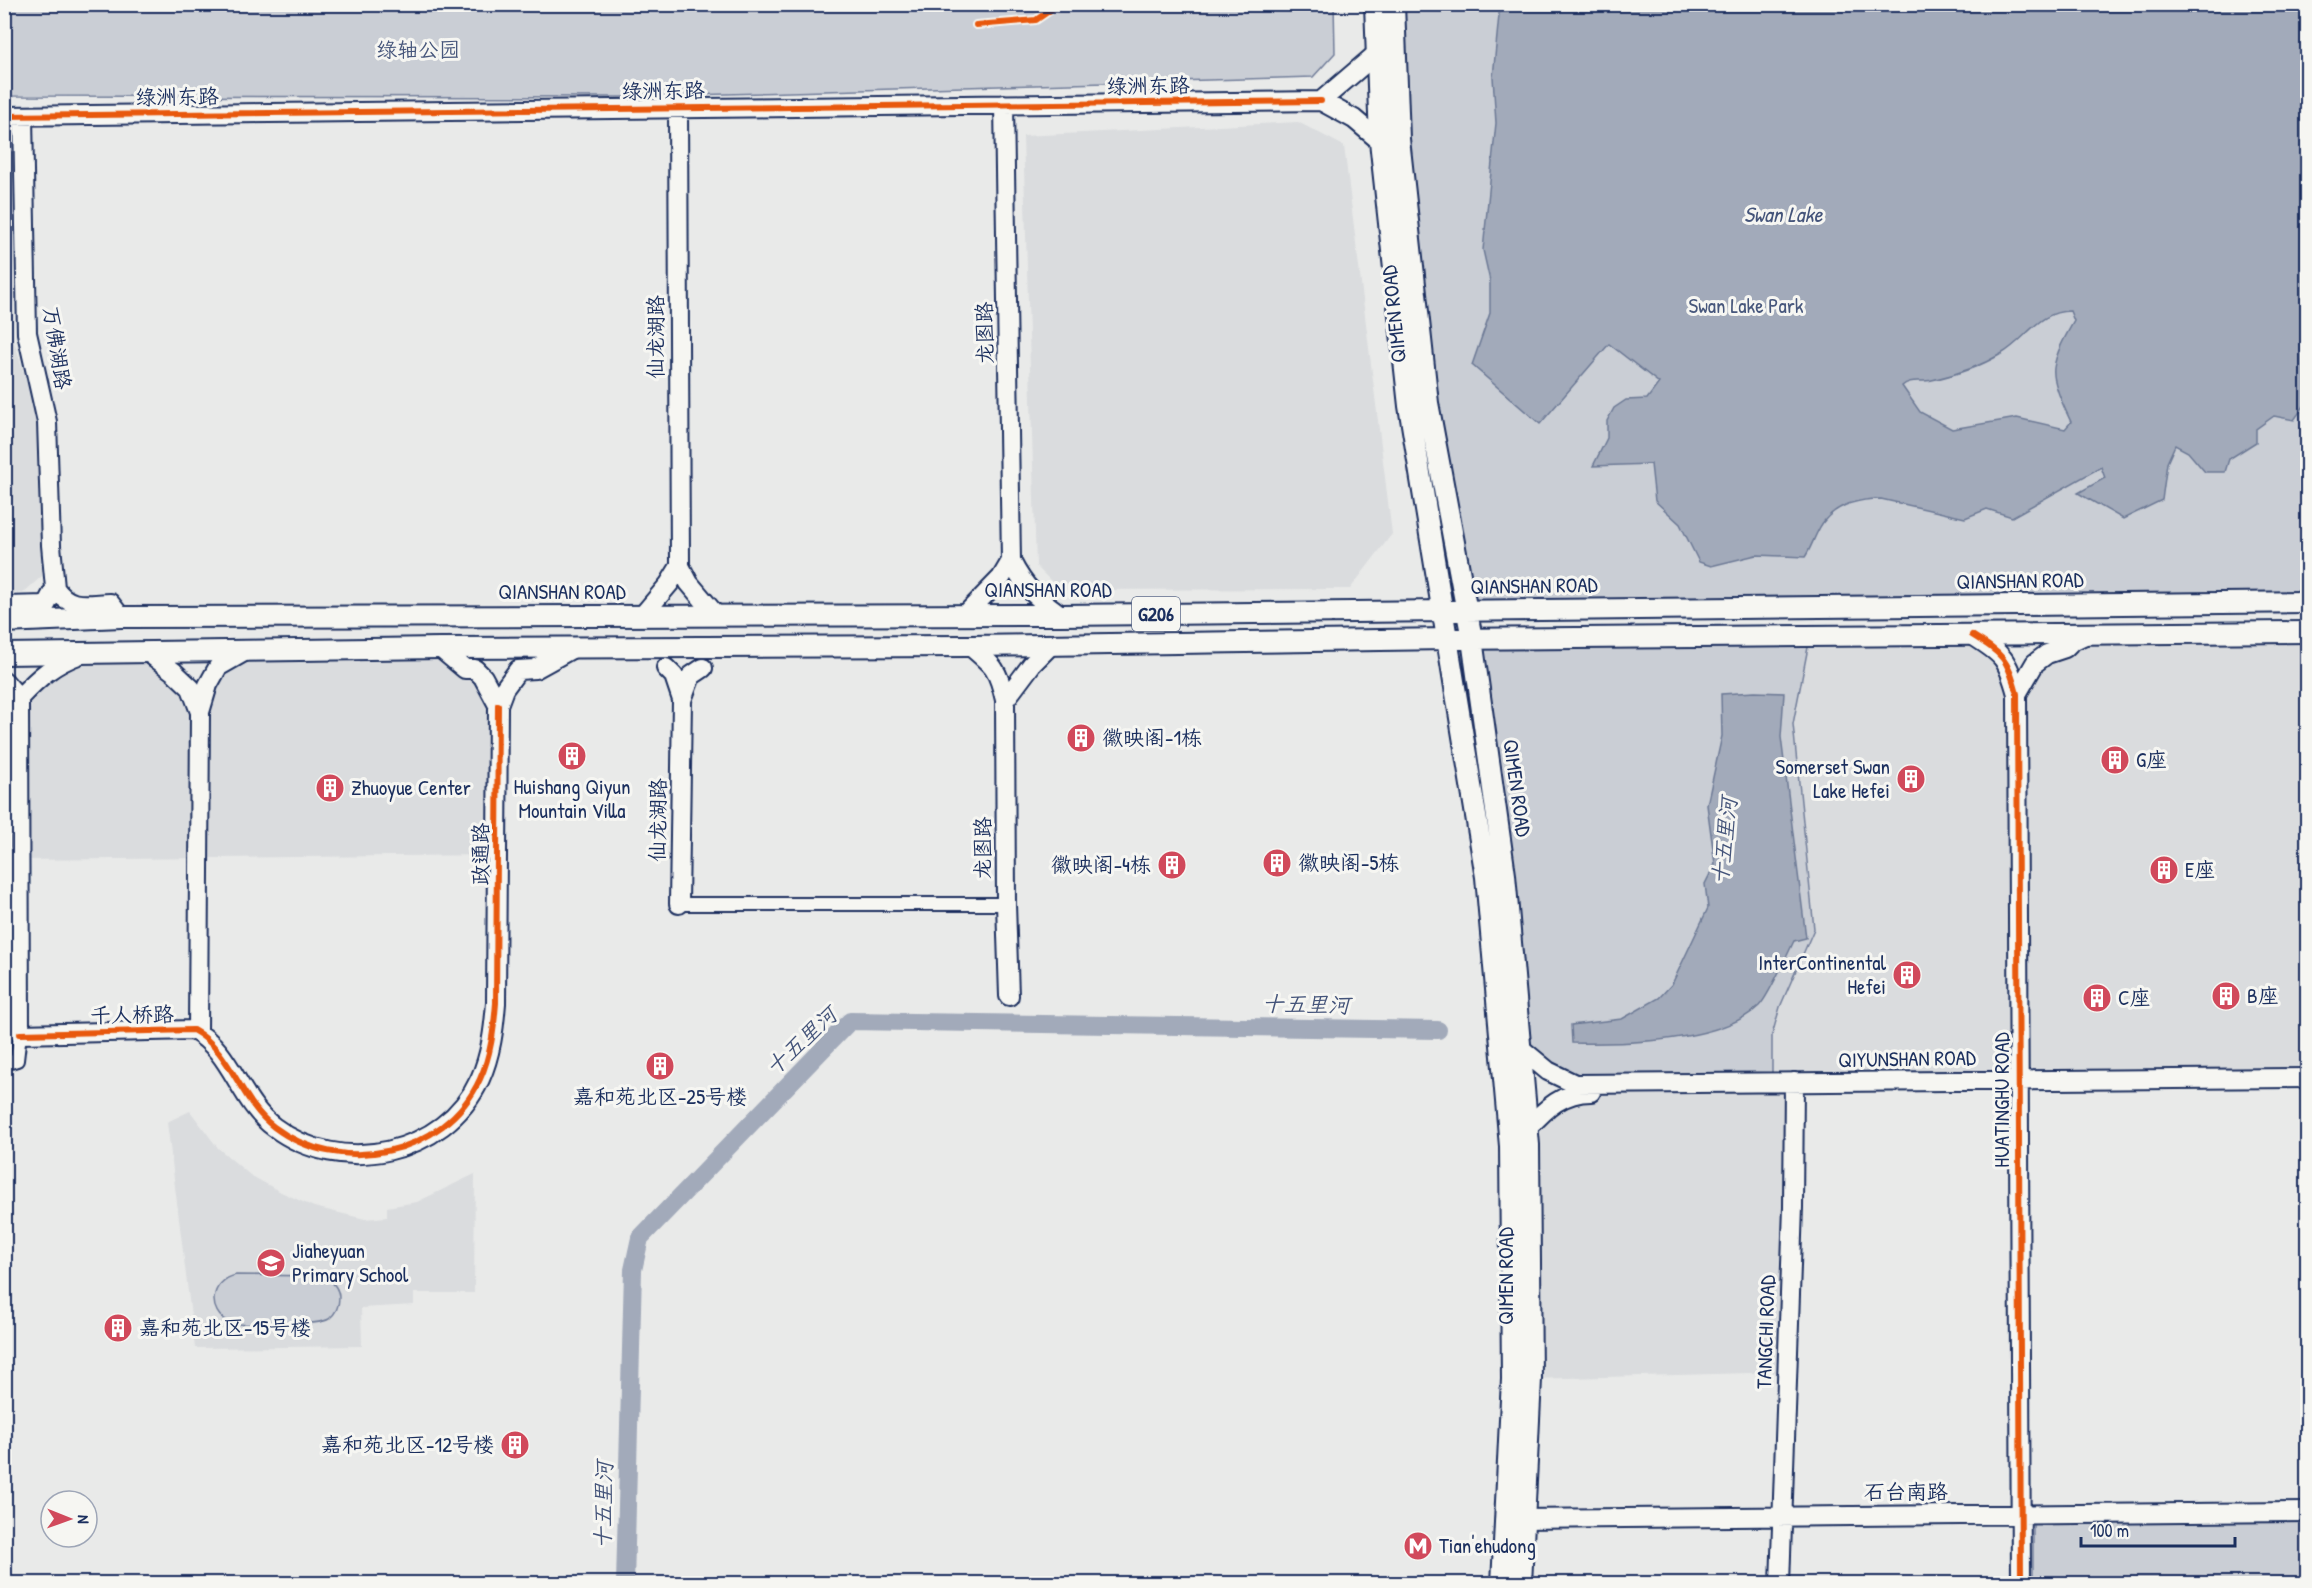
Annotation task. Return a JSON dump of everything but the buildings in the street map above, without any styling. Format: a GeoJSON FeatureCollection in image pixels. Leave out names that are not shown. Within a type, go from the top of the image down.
{"type":"FeatureCollection","features":[{"type":"Feature","properties":{"kind":"main road","name":"QIMEN ROAD"},"geometry":{"type":"LineString","coordinates":[[1375,4],[1380,141],[1408,406],[1486,877],[1510,1146],[1515,1513],[1521,1584]]}},
{"type":"Feature","properties":{"kind":"main road","name":"QIMEN ROAD"},"geometry":{"type":"LineString","coordinates":[[1394,4],[1399,139],[1426,392],[1472,639],[1505,875],[1528,1128],[1531,1379],[1515,1513],[1502,1584]]}},
{"type":"Feature","properties":{"kind":"main road","name":"QIANSHAN ROAD"},"geometry":{"type":"LineString","coordinates":[[4,622],[121,617],[1061,615],[2307,602]]}},
{"type":"Feature","properties":{"kind":"main road","name":"G206"},"geometry":{"type":"LineString","coordinates":[[4,654],[440,648],[970,646],[1448,639],[2307,632]]}},
{"type":"Feature","properties":{"kind":"street"},"geometry":{"type":"LineString","coordinates":[[1376,54],[1321,100],[1354,119],[1380,141]]}},
{"type":"Feature","properties":{"kind":"street","name":"绿洲东路"},"geometry":{"type":"LineString","coordinates":[[14,116],[1321,100]]}},
{"type":"Feature","properties":{"kind":"street","name":"龙图路"},"geometry":{"type":"LineString","coordinates":[[1004,104],[1011,561]]}},
{"type":"Feature","properties":{"kind":"street","name":"仙龙湖路"},"geometry":{"type":"LineString","coordinates":[[678,107],[680,566]]}},
{"type":"Feature","properties":{"kind":"street","name":"万佛湖路"},"geometry":{"type":"LineString","coordinates":[[14,116],[27,333],[48,422],[51,545],[55,588]]}},
{"type":"Feature","properties":{"kind":"street"},"geometry":{"type":"LineString","coordinates":[[965,615],[1000,578],[1011,561],[1032,594],[1061,615]]}},
{"type":"Feature","properties":{"kind":"street"},"geometry":{"type":"LineString","coordinates":[[680,566],[689,583],[715,614]]}},
{"type":"Feature","properties":{"kind":"street"},"geometry":{"type":"LineString","coordinates":[[642,616],[669,584],[680,566]]}},
{"type":"Feature","properties":{"kind":"street"},"geometry":{"type":"LineString","coordinates":[[4,606],[46,605],[55,588],[62,599],[74,604],[110,603],[121,617]]}},
{"type":"Feature","properties":{"kind":"street"},"geometry":{"type":"LineString","coordinates":[[2017,694],[2035,663],[2047,654],[2065,648],[2072,641],[2087,634]]}},
{"type":"Feature","properties":{"kind":"street","name":"HUATINGHU ROAD"},"geometry":{"type":"LineString","coordinates":[[1972,635],[1997,651],[2008,665],[2017,694],[2021,1584]]}},
{"type":"Feature","properties":{"kind":"street"},"geometry":{"type":"LineString","coordinates":[[1005,700],[1032,664],[1050,645]]}},
{"type":"Feature","properties":{"kind":"street","name":"龙图路"},"geometry":{"type":"LineString","coordinates":[[970,646],[992,664],[1000,676],[1005,700],[1009,996]]}},
{"type":"Feature","properties":{"kind":"street"},"geometry":{"type":"LineString","coordinates":[[440,648],[465,669],[475,669],[483,677],[498,705]]}},
{"type":"Feature","properties":{"kind":"street"},"geometry":{"type":"LineString","coordinates":[[498,705],[504,689],[519,670],[535,669],[573,648]]}},
{"type":"Feature","properties":{"kind":"street"},"geometry":{"type":"LineString","coordinates":[[198,1033],[200,712],[208,685],[218,667],[246,651]]}},
{"type":"Feature","properties":{"kind":"street"},"geometry":{"type":"LineString","coordinates":[[20,698],[41,676],[61,661],[82,653]]}},
{"type":"Feature","properties":{"kind":"street"},"geometry":{"type":"LineString","coordinates":[[149,653],[190,688],[200,712]]}},
{"type":"Feature","properties":{"kind":"street"},"geometry":{"type":"LineString","coordinates":[[666,668],[674,676],[682,700]]}},
{"type":"Feature","properties":{"kind":"street"},"geometry":{"type":"LineString","coordinates":[[682,700],[691,676],[703,668]]}},
{"type":"Feature","properties":{"kind":"street"},"geometry":{"type":"LineString","coordinates":[[4,681],[20,698],[20,1034],[17,1060],[4,1064]]}},
{"type":"Feature","properties":{"kind":"street","name":"仙龙湖路"},"geometry":{"type":"LineString","coordinates":[[679,904],[682,700]]}},
{"type":"Feature","properties":{"kind":"street","name":"政通路"},"geometry":{"type":"LineString","coordinates":[[496,1003],[498,705]]}},
{"type":"Feature","properties":{"kind":"street"},"geometry":{"type":"LineString","coordinates":[[679,904],[1006,904]]}},
{"type":"Feature","properties":{"kind":"street","name":"千人桥路"},"geometry":{"type":"LineString","coordinates":[[20,1034],[193,1030],[213,1044],[255,1108],[273,1126],[292,1139],[335,1154],[383,1154],[407,1146],[429,1134],[451,1119],[467,1100],[480,1078],[488,1054],[494,1028],[496,1003]]}},
{"type":"Feature","properties":{"kind":"street","name":"QIYUNSHAN ROAD"},"geometry":{"type":"LineString","coordinates":[[1520,1047],[1548,1071],[1575,1084],[1797,1086],[2307,1078]]}},
{"type":"Feature","properties":{"kind":"street"},"geometry":{"type":"LineString","coordinates":[[2019,1084],[2307,1085]]}},
{"type":"Feature","properties":{"kind":"street"},"geometry":{"type":"LineString","coordinates":[[1528,1128],[1556,1100],[1583,1092],[1797,1086]]}},
{"type":"Feature","properties":{"kind":"street","name":"TANGCHI ROAD"},"geometry":{"type":"LineString","coordinates":[[1787,1584],[1786,1511],[1797,1086]]}},
{"type":"Feature","properties":{"kind":"street","name":"石台南路"},"geometry":{"type":"LineString","coordinates":[[1515,1513],[2021,1509],[2307,1502]]}},
{"type":"Feature","properties":{"kind":"street","name":"石台南路"},"geometry":{"type":"LineString","coordinates":[[2021,1509],[2307,1512]]}},
{"type":"Feature","properties":{"kind":"street","name":"TANGCHI ROAD"},"geometry":{"type":"LineString","coordinates":[[1780,1584],[1786,1511]]}},
{"type":"Feature","properties":{"kind":"shaded area"},"geometry":{"type":"Polygon","coordinates":[[[1298,122],[1344,146],[1392,534],[1350,589],[1060,590],[1036,566],[1023,136],[1298,122]]]}},
{"type":"Feature","properties":{"kind":"shaded area"},"geometry":{"type":"Polygon","coordinates":[[[4,310],[38,416],[42,576],[23,593],[5,593],[4,310]]]}},
{"type":"Feature","properties":{"kind":"shaded area"},"geometry":{"type":"Polygon","coordinates":[[[2307,632],[2307,1078],[2029,1080],[2026,685],[2035,663],[2072,641],[2307,632]]]}},
{"type":"Feature","properties":{"kind":"shaded area"},"geometry":{"type":"Polygon","coordinates":[[[1972,635],[2009,665],[2019,1080],[1772,1082],[1772,1035],[1780,1007],[1806,949],[1813,912],[1793,723],[1810,637],[1972,635]]]}},
{"type":"Feature","properties":{"kind":"shaded area"},"geometry":{"type":"Polygon","coordinates":[[[440,648],[465,669],[498,705],[497,855],[20,860],[19,698],[61,661],[149,653],[191,688],[208,685],[246,651],[440,648]]]}},
{"type":"Feature","properties":{"kind":"shaded area"},"geometry":{"type":"Polygon","coordinates":[[[1794,1090],[1787,1372],[1531,1379],[1529,1145],[1543,1111],[1583,1092],[1794,1090]]]}},
{"type":"Feature","properties":{"kind":"shaded area","name":"Jiaheyuan Primary School"},"geometry":{"type":"Polygon","coordinates":[[[190,1111],[218,1148],[250,1175],[314,1207],[365,1219],[387,1217],[387,1207],[417,1202],[475,1174],[474,1293],[414,1293],[414,1305],[361,1308],[362,1346],[195,1348],[167,1122],[190,1111]]]}},
{"type":"Feature","properties":{"kind":"green space","name":"绿轴公园"},"geometry":{"type":"Polygon","coordinates":[[[1334,4],[1335,53],[1313,77],[620,97],[5,96],[5,5],[1334,4]]]}},
{"type":"Feature","properties":{"kind":"green space","name":"Swan Lake"},"geometry":{"type":"Polygon","coordinates":[[[1395,5],[2307,5],[2307,602],[1466,611],[1428,403],[1395,5]]]}},
{"type":"Feature","properties":{"kind":"green space"},"geometry":{"type":"Polygon","coordinates":[[[1810,637],[1793,724],[1814,929],[1780,1007],[1772,1035],[1772,1082],[1575,1084],[1519,1047],[1472,639],[1810,637]]]}},
{"type":"Feature","properties":{"kind":"green space"},"geometry":{"type":"Polygon","coordinates":[[[236,1275],[324,1276],[339,1294],[338,1304],[329,1319],[311,1323],[250,1325],[230,1323],[217,1312],[214,1297],[221,1283],[236,1275]]]}},
{"type":"Feature","properties":{"kind":"green space"},"geometry":{"type":"Polygon","coordinates":[[[2307,1512],[2307,1583],[2033,1583],[2033,1514],[2307,1512]]]}},
{"type":"Feature","properties":{"kind":"water","name":"Swan Lake"},"geometry":{"type":"Polygon","coordinates":[[[1500,5],[2307,5],[2307,402],[2294,420],[2274,416],[2256,429],[2256,442],[2229,459],[2225,472],[2205,472],[2188,452],[2175,445],[2167,463],[2162,500],[2123,519],[2078,493],[2105,478],[2101,467],[2012,517],[1987,509],[1965,518],[1881,499],[1865,500],[1850,503],[1831,514],[1822,523],[1805,557],[1756,555],[1711,566],[1699,562],[1680,524],[1655,501],[1651,464],[1593,466],[1607,438],[1607,421],[1614,408],[1626,400],[1647,399],[1659,383],[1609,344],[1540,424],[1472,365],[1490,313],[1490,281],[1483,250],[1496,123],[1493,77],[1500,5]],[[2070,311],[2059,312],[2041,321],[2010,348],[1985,362],[1950,376],[1928,381],[1912,381],[1902,386],[1920,412],[1952,429],[2017,418],[2065,429],[2071,422],[2057,388],[2054,368],[2059,350],[2074,321],[2070,311]]]}},
{"type":"Feature","properties":{"kind":"water"},"geometry":{"type":"Polygon","coordinates":[[[1784,693],[1781,737],[1806,938],[1794,941],[1772,986],[1759,1006],[1742,1018],[1720,1028],[1670,1039],[1617,1043],[1572,1043],[1571,1025],[1622,1019],[1659,998],[1672,984],[1708,908],[1705,884],[1715,864],[1707,805],[1722,736],[1721,694],[1784,693]]]}},
{"type":"Feature","properties":{"kind":"waterway","name":"十五里河"},"geometry":{"type":"LineString","coordinates":[[625,1584],[633,1270],[640,1238],[850,1021],[1438,1030]]}},
{"type":"Feature","properties":{"kind":"cycle path"},"geometry":{"type":"LineString","coordinates":[[976,25],[1036,20],[1059,4]]}},
{"type":"Feature","properties":{"kind":"cycle path"},"geometry":{"type":"LineString","coordinates":[[4,116],[1321,101]]}},
{"type":"Feature","properties":{"kind":"cycle path"},"geometry":{"type":"LineString","coordinates":[[1972,635],[2003,658],[2017,694],[2021,1584]]}},
{"type":"Feature","properties":{"kind":"cycle path"},"geometry":{"type":"LineString","coordinates":[[20,1034],[193,1030],[217,1050],[252,1104],[274,1127],[300,1142],[329,1151],[359,1154],[389,1151],[417,1141],[442,1126],[464,1105],[480,1079],[487,1061],[493,1032],[496,1003],[498,705]]}},
{"type":"Feature","properties":{"kind":"place","name":"徽映阁-1栋"},"geometry":{"type":"Point","coordinates":[1081,738]}},
{"type":"Feature","properties":{"kind":"place","name":"Huishang Qiyun Mountain Villa"},"geometry":{"type":"Point","coordinates":[572,756]}},
{"type":"Feature","properties":{"kind":"place","name":"G座"},"geometry":{"type":"Point","coordinates":[2115,760]}},
{"type":"Feature","properties":{"kind":"place","name":"Somerset Swan Lake Hefei"},"geometry":{"type":"Point","coordinates":[1911,779]}},
{"type":"Feature","properties":{"kind":"place","name":"Zhuoyue Center"},"geometry":{"type":"Point","coordinates":[330,788]}},
{"type":"Feature","properties":{"kind":"place","name":"徽映阁-5栋"},"geometry":{"type":"Point","coordinates":[1277,863]}},
{"type":"Feature","properties":{"kind":"place","name":"徽映阁-4栋"},"geometry":{"type":"Point","coordinates":[1172,865]}},
{"type":"Feature","properties":{"kind":"place","name":"E座"},"geometry":{"type":"Point","coordinates":[2164,870]}},
{"type":"Feature","properties":{"kind":"place","name":"InterContinental Hefei"},"geometry":{"type":"Point","coordinates":[1907,975]}},
{"type":"Feature","properties":{"kind":"place","name":"B座"},"geometry":{"type":"Point","coordinates":[2226,996]}},
{"type":"Feature","properties":{"kind":"place","name":"C座"},"geometry":{"type":"Point","coordinates":[2097,998]}},
{"type":"Feature","properties":{"kind":"place","name":"嘉和苑北区-25号楼"},"geometry":{"type":"Point","coordinates":[660,1066]}},
{"type":"Feature","properties":{"kind":"place","name":"Jiaheyuan Primary School"},"geometry":{"type":"Point","coordinates":[271,1263]}},
{"type":"Feature","properties":{"kind":"place","name":"嘉和苑北区-15号楼"},"geometry":{"type":"Point","coordinates":[118,1328]}},
{"type":"Feature","properties":{"kind":"place","name":"嘉和苑北区-12号楼"},"geometry":{"type":"Point","coordinates":[515,1445]}},
{"type":"Feature","properties":{"kind":"place","name":"Tian'ehudong"},"geometry":{"type":"Point","coordinates":[1418,1546]}},
{"type":"Feature","properties":{"kind":"park label","name":"Swan Lake Park"},"geometry":{"type":"Point","coordinates":[1746,306]}}]}
